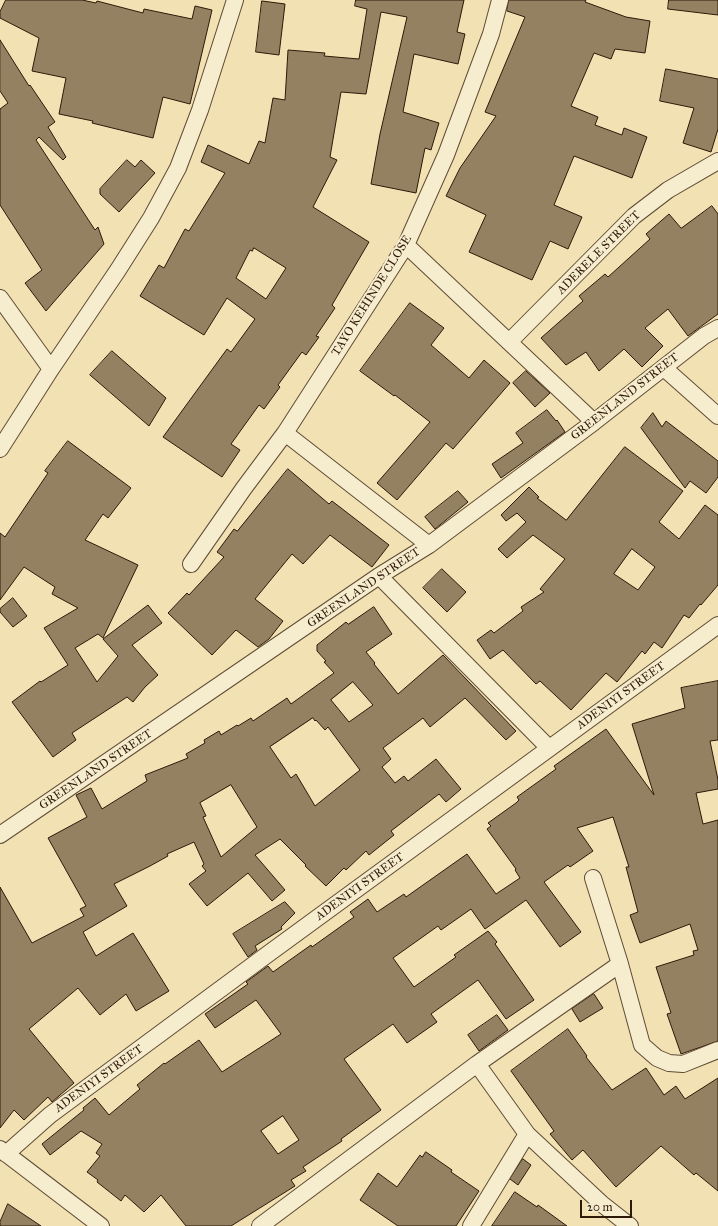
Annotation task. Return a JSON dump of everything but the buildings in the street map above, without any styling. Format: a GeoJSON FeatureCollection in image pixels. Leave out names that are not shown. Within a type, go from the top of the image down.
{"type":"FeatureCollection","features":[{"type":"Feature","properties":{"kind":"street"},"geometry":{"type":"LineString","coordinates":[[0,449],[151,218],[178,168],[200,110],[234,0]]}},
{"type":"Feature","properties":{"kind":"street","name":"TAYO KEHINDE CLOSE"},"geometry":{"type":"LineString","coordinates":[[191,564],[244,488],[285,433],[406,245],[446,155],[491,34],[500,0]]}},
{"type":"Feature","properties":{"kind":"street","name":"ADERELE STREET"},"geometry":{"type":"LineString","coordinates":[[509,342],[634,216],[668,190],[718,161]]}},
{"type":"Feature","properties":{"kind":"street"},"geometry":{"type":"LineString","coordinates":[[406,245],[594,422]]}},
{"type":"Feature","properties":{"kind":"street"},"geometry":{"type":"LineString","coordinates":[[0,298],[51,369]]}},
{"type":"Feature","properties":{"kind":"street","name":"GREENLAND STREET"},"geometry":{"type":"LineString","coordinates":[[0,835],[379,576],[429,545],[594,422],[704,336],[718,328]]}},
{"type":"Feature","properties":{"kind":"street"},"geometry":{"type":"LineString","coordinates":[[664,368],[718,416]]}},
{"type":"Feature","properties":{"kind":"street"},"geometry":{"type":"LineString","coordinates":[[285,433],[429,545]]}},
{"type":"Feature","properties":{"kind":"street"},"geometry":{"type":"LineString","coordinates":[[379,576],[549,748]]}},
{"type":"Feature","properties":{"kind":"street","name":"ADENIYI STREET"},"geometry":{"type":"LineString","coordinates":[[3,1151],[549,748],[718,626]]}},
{"type":"Feature","properties":{"kind":"street"},"geometry":{"type":"LineString","coordinates":[[593,878],[620,964],[642,1045],[657,1058],[669,1063],[683,1064],[718,1050]]}},
{"type":"Feature","properties":{"kind":"street"},"geometry":{"type":"LineString","coordinates":[[260,1226],[476,1064],[620,964]]}},
{"type":"Feature","properties":{"kind":"street"},"geometry":{"type":"LineString","coordinates":[[476,1064],[526,1134],[602,1204],[630,1226]]}},
{"type":"Feature","properties":{"kind":"street"},"geometry":{"type":"LineString","coordinates":[[471,1226],[526,1134]]}},
{"type":"Feature","properties":{"kind":"street"},"geometry":{"type":"LineString","coordinates":[[3,1151],[102,1226]]}}]}
